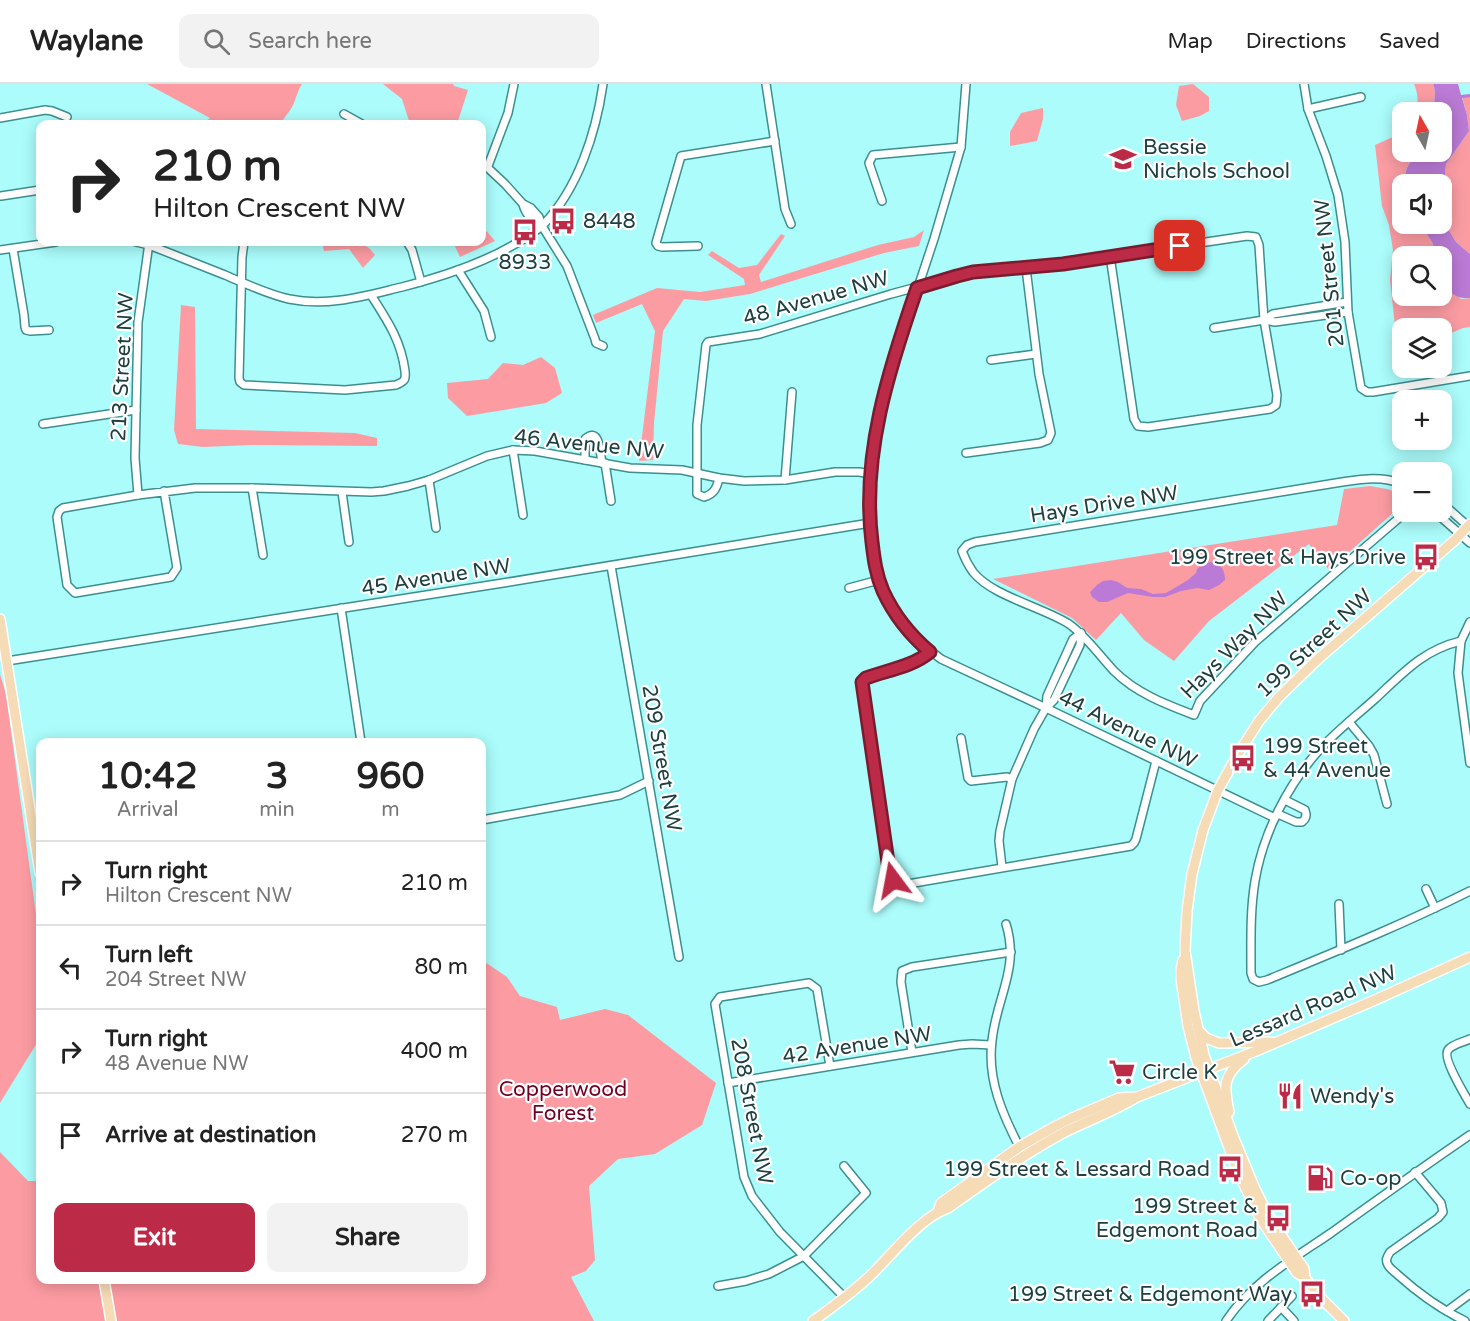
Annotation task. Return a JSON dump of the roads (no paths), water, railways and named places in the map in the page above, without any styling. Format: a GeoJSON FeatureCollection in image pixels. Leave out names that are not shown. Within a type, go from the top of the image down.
{"type":"FeatureCollection","features":[{"type":"Feature","properties":{"kind":"main road","name":"199 Street NW"},"geometry":{"type":"LineString","coordinates":[[1293,1259],[1263,1205],[1190,1037],[1181,970],[1185,951],[1192,874],[1203,831],[1218,790],[1259,721],[1279,697],[1318,658],[1469,526]]}},
{"type":"Feature","properties":{"kind":"main road"},"geometry":{"type":"LineString","coordinates":[[0,619],[36,847]]}},
{"type":"Feature","properties":{"kind":"main road","name":"199 Street NW"},"geometry":{"type":"LineString","coordinates":[[1185,951],[1205,1071],[1238,1172],[1260,1218],[1304,1269],[1305,1278],[1321,1298],[1344,1321]]}},
{"type":"Feature","properties":{"kind":"main road","name":"Lessard Road NW"},"geometry":{"type":"LineString","coordinates":[[813,1321],[845,1298],[917,1229],[938,1212],[948,1208],[1002,1170],[1021,1151],[1063,1134],[1137,1097],[1256,1051],[1469,957]]}},
{"type":"Feature","properties":{"kind":"main road"},"geometry":{"type":"LineString","coordinates":[[1197,1028],[1206,1038],[1214,1042],[1276,1042]]}},
{"type":"Feature","properties":{"kind":"main road"},"geometry":{"type":"LineString","coordinates":[[1233,1136],[1226,1088],[1228,1076],[1234,1066],[1256,1051]]}},
{"type":"Feature","properties":{"kind":"main road"},"geometry":{"type":"LineString","coordinates":[[105,1284],[111,1321]]}},
{"type":"Feature","properties":{"kind":"street"},"geometry":{"type":"LineString","coordinates":[[514,84],[508,113],[488,166],[492,173],[539,217],[542,226],[567,266],[594,339],[603,346]]}},
{"type":"Feature","properties":{"kind":"street"},"geometry":{"type":"LineString","coordinates":[[156,246],[275,295],[304,301],[338,302],[421,282],[458,270],[506,249],[542,226],[556,209],[573,184],[583,159],[603,84]]}},
{"type":"Feature","properties":{"kind":"street"},"geometry":{"type":"LineString","coordinates":[[766,84],[785,209],[791,224]]}},
{"type":"Feature","properties":{"kind":"street","name":"44 Avenue NW"},"geometry":{"type":"LineString","coordinates":[[966,84],[961,147],[934,239],[890,372],[877,430],[871,474],[870,523],[876,570],[891,607],[902,624],[930,652],[965,672],[1218,790],[1277,816],[1302,822],[1306,813],[1302,808],[1285,800]]}},
{"type":"Feature","properties":{"kind":"street","name":"201 Street NW"},"geometry":{"type":"LineString","coordinates":[[1304,84],[1308,109],[1338,195],[1345,242],[1348,312],[1360,385],[1364,391],[1373,392],[1470,376]]}},
{"type":"Feature","properties":{"kind":"street"},"geometry":{"type":"LineString","coordinates":[[1308,109],[1361,97]]}},
{"type":"Feature","properties":{"kind":"street"},"geometry":{"type":"LineString","coordinates":[[0,118],[45,110],[67,117]]}},
{"type":"Feature","properties":{"kind":"street"},"geometry":{"type":"LineString","coordinates":[[344,114],[355,120]]}},
{"type":"Feature","properties":{"kind":"street"},"geometry":{"type":"LineString","coordinates":[[698,246],[662,247],[656,243],[681,156],[775,141]]}},
{"type":"Feature","properties":{"kind":"street"},"geometry":{"type":"LineString","coordinates":[[882,201],[869,163],[873,155],[961,147]]}},
{"type":"Feature","properties":{"kind":"street"},"geometry":{"type":"LineString","coordinates":[[1,196],[36,191]]}},
{"type":"Feature","properties":{"kind":"street","name":"48 Avenue NW"},"geometry":{"type":"LineString","coordinates":[[697,473],[697,425],[708,342],[760,334],[973,272],[1063,264],[1247,236],[1256,237],[1258,241],[1264,320]]}},
{"type":"Feature","properties":{"kind":"street"},"geometry":{"type":"LineString","coordinates":[[0,250],[36,245]]}},
{"type":"Feature","properties":{"kind":"street","name":"213 Street NW"},"geometry":{"type":"LineString","coordinates":[[138,495],[135,467],[138,322],[149,246]]}},
{"type":"Feature","properties":{"kind":"street"},"geometry":{"type":"LineString","coordinates":[[243,246],[239,378],[244,385],[345,390],[396,385],[405,380],[404,360],[398,341],[371,295]]}},
{"type":"Feature","properties":{"kind":"street"},"geometry":{"type":"LineString","coordinates":[[410,246],[421,282]]}},
{"type":"Feature","properties":{"kind":"street"},"geometry":{"type":"LineString","coordinates":[[13,249],[26,330],[50,330]]}},
{"type":"Feature","properties":{"kind":"street"},"geometry":{"type":"LineString","coordinates":[[1110,256],[1134,419],[1138,426],[1148,427],[1270,409],[1276,405],[1277,395],[1264,320]]}},
{"type":"Feature","properties":{"kind":"street"},"geometry":{"type":"LineString","coordinates":[[966,453],[1040,443],[1050,437],[1036,354],[1026,268]]}},
{"type":"Feature","properties":{"kind":"street"},"geometry":{"type":"LineString","coordinates":[[458,270],[484,311],[491,337]]}},
{"type":"Feature","properties":{"kind":"street"},"geometry":{"type":"LineString","coordinates":[[1264,320],[1273,314],[1347,302]]}},
{"type":"Feature","properties":{"kind":"street"},"geometry":{"type":"LineString","coordinates":[[1214,328],[1264,320],[1275,322],[1348,312]]}},
{"type":"Feature","properties":{"kind":"street"},"geometry":{"type":"LineString","coordinates":[[991,360],[1036,354]]}},
{"type":"Feature","properties":{"kind":"street"},"geometry":{"type":"LineString","coordinates":[[785,480],[792,392]]}},
{"type":"Feature","properties":{"kind":"street"},"geometry":{"type":"LineString","coordinates":[[43,424],[136,410]]}},
{"type":"Feature","properties":{"kind":"street"},"geometry":{"type":"LineString","coordinates":[[585,460],[585,439],[591,435],[595,436],[604,463],[611,501]]}},
{"type":"Feature","properties":{"kind":"street"},"geometry":{"type":"LineString","coordinates":[[513,450],[523,515]]}},
{"type":"Feature","properties":{"kind":"street","name":"46 Avenue NW"},"geometry":{"type":"LineString","coordinates":[[164,491],[177,568],[175,573],[171,577],[75,593],[71,590],[68,585],[57,517],[59,511],[63,508],[164,491],[195,488],[252,488],[342,492],[384,491],[429,480],[487,456],[513,450],[535,451],[630,468],[682,470],[753,482],[785,480],[835,472],[871,474]]}},
{"type":"Feature","properties":{"kind":"street"},"geometry":{"type":"LineString","coordinates":[[697,473],[697,494],[704,497],[713,493],[719,478]]}},
{"type":"Feature","properties":{"kind":"street","name":"Hays Drive NW"},"geometry":{"type":"LineString","coordinates":[[1081,633],[1060,619],[987,585],[974,573],[962,551],[967,545],[975,542],[1330,484],[1374,478],[1392,480]]}},
{"type":"Feature","properties":{"kind":"street"},"geometry":{"type":"LineString","coordinates":[[429,480],[436,528]]}},
{"type":"Feature","properties":{"kind":"street"},"geometry":{"type":"LineString","coordinates":[[252,488],[263,555]]}},
{"type":"Feature","properties":{"kind":"street"},"geometry":{"type":"LineString","coordinates":[[342,492],[350,542]]}},
{"type":"Feature","properties":{"kind":"street"},"geometry":{"type":"LineString","coordinates":[[1452,512],[1469,526]]}},
{"type":"Feature","properties":{"kind":"street","name":"Hays Way NW"},"geometry":{"type":"LineString","coordinates":[[1081,633],[1126,682],[1156,700],[1194,715],[1200,701],[1255,642],[1394,522]]}},
{"type":"Feature","properties":{"kind":"street"},"geometry":{"type":"LineString","coordinates":[[1446,522],[1470,543]]}},
{"type":"Feature","properties":{"kind":"street","name":"45 Avenue NW"},"geometry":{"type":"LineString","coordinates":[[7,661],[870,523]]}},
{"type":"Feature","properties":{"kind":"street","name":"209 Street NW"},"geometry":{"type":"LineString","coordinates":[[611,566],[679,957]]}},
{"type":"Feature","properties":{"kind":"street"},"geometry":{"type":"LineString","coordinates":[[849,588],[879,580]]}},
{"type":"Feature","properties":{"kind":"street"},"geometry":{"type":"LineString","coordinates":[[341,608],[360,738]]}},
{"type":"Feature","properties":{"kind":"street"},"geometry":{"type":"LineString","coordinates":[[1470,622],[1461,641],[1458,673],[1470,763]]}},
{"type":"Feature","properties":{"kind":"street"},"geometry":{"type":"LineString","coordinates":[[1002,867],[1000,831],[1012,779],[1046,708],[1047,696],[1073,639],[1081,633]]}},
{"type":"Feature","properties":{"kind":"street"},"geometry":{"type":"LineString","coordinates":[[1461,641],[1438,648],[1419,659],[1332,737],[1297,780],[1266,840],[1255,881],[1251,973],[1253,979],[1263,982],[1341,950],[1470,891]]}},
{"type":"Feature","properties":{"kind":"street"},"geometry":{"type":"LineString","coordinates":[[930,652],[916,661],[866,678],[862,682],[890,876],[896,883],[901,885],[1127,847],[1134,843],[1156,761]]}},
{"type":"Feature","properties":{"kind":"street"},"geometry":{"type":"LineString","coordinates":[[1461,698],[1470,696]]}},
{"type":"Feature","properties":{"kind":"street"},"geometry":{"type":"LineString","coordinates":[[1349,722],[1374,755],[1387,804]]}},
{"type":"Feature","properties":{"kind":"street"},"geometry":{"type":"LineString","coordinates":[[961,738],[968,778],[971,781],[1007,777],[1012,779]]}},
{"type":"Feature","properties":{"kind":"street"},"geometry":{"type":"LineString","coordinates":[[486,818],[620,795],[649,782]]}},
{"type":"Feature","properties":{"kind":"street"},"geometry":{"type":"LineString","coordinates":[[1426,889],[1435,908]]}},
{"type":"Feature","properties":{"kind":"street"},"geometry":{"type":"LineString","coordinates":[[1339,904],[1341,950]]}},
{"type":"Feature","properties":{"kind":"street"},"geometry":{"type":"LineString","coordinates":[[1006,924],[1011,952],[1008,978],[995,1021],[991,1045],[992,1070],[1006,1122],[1021,1151]]}},
{"type":"Feature","properties":{"kind":"street"},"geometry":{"type":"LineString","coordinates":[[912,1052],[901,981],[902,971],[912,967],[1011,952]]}},
{"type":"Feature","properties":{"kind":"street","name":"208 Street NW"},"geometry":{"type":"LineString","coordinates":[[830,1066],[817,989],[809,983],[720,997],[715,1004],[744,1177],[752,1196],[780,1232],[845,1298]]}},
{"type":"Feature","properties":{"kind":"street"},"geometry":{"type":"LineString","coordinates":[[1470,1039],[1446,1052],[1449,1064],[1470,1104]]}},
{"type":"Feature","properties":{"kind":"street","name":"42 Avenue NW"},"geometry":{"type":"LineString","coordinates":[[728,1083],[966,1044],[991,1045]]}},
{"type":"Feature","properties":{"kind":"street"},"geometry":{"type":"LineString","coordinates":[[1226,1321],[1252,1290],[1270,1275],[1470,1135]]}},
{"type":"Feature","properties":{"kind":"street"},"geometry":{"type":"LineString","coordinates":[[718,1286],[769,1274],[804,1256],[866,1193],[844,1166]]}},
{"type":"Feature","properties":{"kind":"street"},"geometry":{"type":"LineString","coordinates":[[1415,1172],[1440,1203],[1443,1212],[1390,1252],[1387,1263],[1405,1281],[1465,1321]]}},
{"type":"Feature","properties":{"kind":"street"},"geometry":{"type":"LineString","coordinates":[[1447,1311],[1470,1294]]}},
{"type":"Feature","properties":{"kind":"street"},"geometry":{"type":"LineString","coordinates":[[1268,1321],[1292,1296]]}},
{"type":"Feature","properties":{"kind":"street"},"geometry":{"type":"LineString","coordinates":[[1281,1307],[1294,1321]]}},
{"type":"Feature","properties":{"kind":"place","name":"Bessie Nichols School"},"geometry":{"type":"Point","coordinates":[1123,159]}},
{"type":"Feature","properties":{"kind":"place","name":"8448"},"geometry":{"type":"Point","coordinates":[563,221]}},
{"type":"Feature","properties":{"kind":"place","name":"8933"},"geometry":{"type":"Point","coordinates":[525,232]}},
{"type":"Feature","properties":{"kind":"place","name":"199 Street & Hays Drive"},"geometry":{"type":"Point","coordinates":[1426,557]}},
{"type":"Feature","properties":{"kind":"place","name":"199 Street & 44 Avenue"},"geometry":{"type":"Point","coordinates":[1243,758]}},
{"type":"Feature","properties":{"kind":"place","name":"Circle K"},"geometry":{"type":"Point","coordinates":[1122,1072]}},
{"type":"Feature","properties":{"kind":"place","name":"Wendy's"},"geometry":{"type":"Point","coordinates":[1290,1096]}},
{"type":"Feature","properties":{"kind":"place","name":"199 Street & Lessard Road"},"geometry":{"type":"Point","coordinates":[1230,1169]}},
{"type":"Feature","properties":{"kind":"place","name":"Co-op"},"geometry":{"type":"Point","coordinates":[1320,1178]}},
{"type":"Feature","properties":{"kind":"place","name":"199 Street & Edgemont Road"},"geometry":{"type":"Point","coordinates":[1278,1218]}},
{"type":"Feature","properties":{"kind":"place","name":"199 Street & Edgemont Way"},"geometry":{"type":"Point","coordinates":[1312,1294]}},
{"type":"Feature","properties":{"kind":"park label","name":"Copperwood Forest"},"geometry":{"type":"Point","coordinates":[563,1101]}}]}
